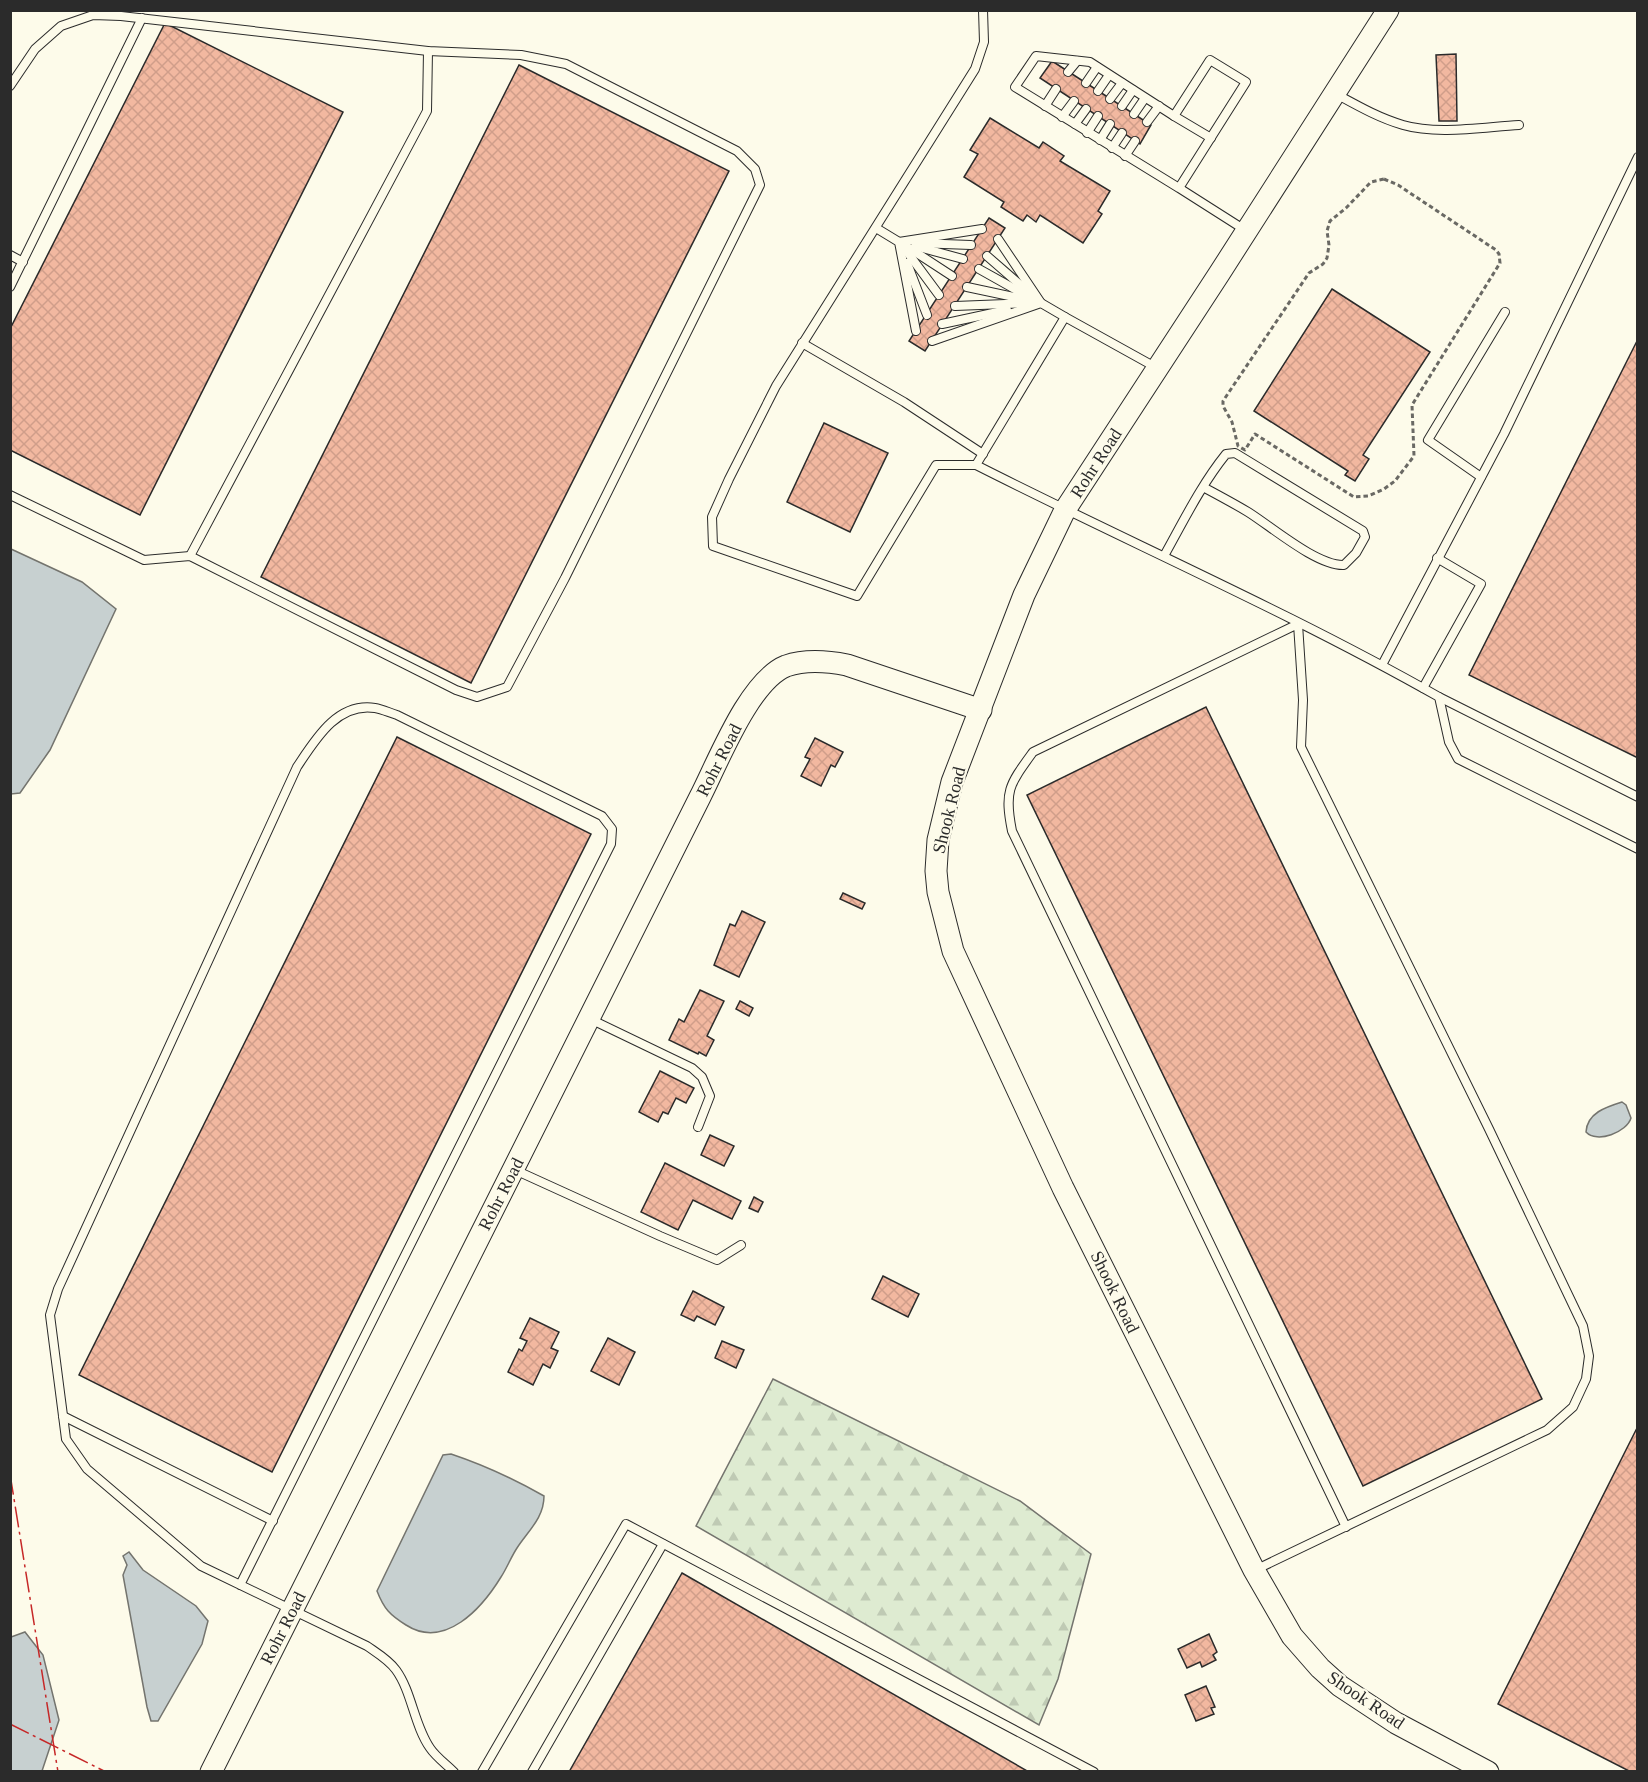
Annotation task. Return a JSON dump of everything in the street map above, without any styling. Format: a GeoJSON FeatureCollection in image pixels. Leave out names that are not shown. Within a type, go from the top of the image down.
{"type":"FeatureCollection","features":[{"type":"Feature","properties":{"kind":"street","name":"Rohr Road"},"geometry":{"type":"LineString","coordinates":[[211,1772],[588,1019],[755,693],[769,678],[785,667],[806,662],[825,661],[846,665],[981,710],[1024,595],[1065,510],[1388,10]]}},
{"type":"Feature","properties":{"kind":"street","name":"Shook Road"},"geometry":{"type":"LineString","coordinates":[[981,710],[952,782],[945,806],[936,856],[938,892],[953,951],[1064,1188],[1254,1570],[1292,1636],[1320,1668],[1340,1686],[1396,1723],[1488,1772]]}},
{"type":"Feature","properties":{"kind":"lane"},"geometry":{"type":"LineString","coordinates":[[983,10],[984,42],[975,69],[776,386],[712,517],[713,546],[857,596],[936,465],[976,465],[1065,510],[1113,530],[1382,666],[1439,698],[1638,796]]}},
{"type":"Feature","properties":{"kind":"lane"},"geometry":{"type":"LineString","coordinates":[[10,86],[35,49],[61,26],[93,15],[142,18],[428,51],[521,55],[566,64],[737,151],[755,169],[760,184],[565,578],[507,687],[477,697],[456,690],[190,556],[144,560],[10,495]]}},
{"type":"Feature","properties":{"kind":"lane"},"geometry":{"type":"LineString","coordinates":[[10,287],[142,18]]}},
{"type":"Feature","properties":{"kind":"lane"},"geometry":{"type":"LineString","coordinates":[[190,556],[427,111],[428,51]]}},
{"type":"Feature","properties":{"kind":"lane"},"geometry":{"type":"LineString","coordinates":[[1211,138],[1090,62],[1036,56],[1015,87],[1246,231]]}},
{"type":"Feature","properties":{"kind":"lane"},"geometry":{"type":"LineString","coordinates":[[1174,116],[1210,60],[1246,82],[1179,188]]}},
{"type":"Feature","properties":{"kind":"lane"},"geometry":{"type":"LineString","coordinates":[[1068,72],[1077,61]]}},
{"type":"Feature","properties":{"kind":"lane"},"geometry":{"type":"LineString","coordinates":[[1086,83],[1097,67]]}},
{"type":"Feature","properties":{"kind":"lane"},"geometry":{"type":"LineString","coordinates":[[1098,91],[1109,75]]}},
{"type":"Feature","properties":{"kind":"lane"},"geometry":{"type":"LineString","coordinates":[[1110,99],[1122,83]]}},
{"type":"Feature","properties":{"kind":"lane"},"geometry":{"type":"LineString","coordinates":[[1045,106],[1056,89]]}},
{"type":"Feature","properties":{"kind":"lane"},"geometry":{"type":"LineString","coordinates":[[1122,106],[1133,90]]}},
{"type":"Feature","properties":{"kind":"lane"},"geometry":{"type":"LineString","coordinates":[[1335,93],[1362,108],[1405,126],[1441,129],[1519,125]]}},
{"type":"Feature","properties":{"kind":"lane"},"geometry":{"type":"LineString","coordinates":[[1134,114],[1145,98]]}},
{"type":"Feature","properties":{"kind":"lane"},"geometry":{"type":"LineString","coordinates":[[1062,117],[1074,100]]}},
{"type":"Feature","properties":{"kind":"lane"},"geometry":{"type":"LineString","coordinates":[[1147,122],[1159,106]]}},
{"type":"Feature","properties":{"kind":"lane"},"geometry":{"type":"LineString","coordinates":[[1075,124],[1086,109]]}},
{"type":"Feature","properties":{"kind":"lane"},"geometry":{"type":"LineString","coordinates":[[1088,133],[1098,116]]}},
{"type":"Feature","properties":{"kind":"lane"},"geometry":{"type":"LineString","coordinates":[[1100,140],[1110,124]]}},
{"type":"Feature","properties":{"kind":"lane"},"geometry":{"type":"LineString","coordinates":[[1112,148],[1122,132]]}},
{"type":"Feature","properties":{"kind":"lane"},"geometry":{"type":"LineString","coordinates":[[1125,156],[1135,141]]}},
{"type":"Feature","properties":{"kind":"lane"},"geometry":{"type":"LineString","coordinates":[[1382,666],[1504,434],[1638,157]]}},
{"type":"Feature","properties":{"kind":"lane"},"geometry":{"type":"LineString","coordinates":[[876,228],[951,276]]}},
{"type":"Feature","properties":{"kind":"lane"},"geometry":{"type":"LineString","coordinates":[[899,242],[982,229]]}},
{"type":"Feature","properties":{"kind":"lane"},"geometry":{"type":"LineString","coordinates":[[998,239],[1041,303]]}},
{"type":"Feature","properties":{"kind":"lane"},"geometry":{"type":"LineString","coordinates":[[899,242],[971,245]]}},
{"type":"Feature","properties":{"kind":"lane"},"geometry":{"type":"LineString","coordinates":[[899,242],[963,259]]}},
{"type":"Feature","properties":{"kind":"lane"},"geometry":{"type":"LineString","coordinates":[[899,242],[939,295]]}},
{"type":"Feature","properties":{"kind":"lane"},"geometry":{"type":"LineString","coordinates":[[899,242],[927,315]]}},
{"type":"Feature","properties":{"kind":"lane"},"geometry":{"type":"LineString","coordinates":[[899,242],[916,331]]}},
{"type":"Feature","properties":{"kind":"lane"},"geometry":{"type":"LineString","coordinates":[[10,255],[23,262]]}},
{"type":"Feature","properties":{"kind":"lane"},"geometry":{"type":"LineString","coordinates":[[987,256],[1041,303]]}},
{"type":"Feature","properties":{"kind":"lane"},"geometry":{"type":"LineString","coordinates":[[979,269],[1158,369]]}},
{"type":"Feature","properties":{"kind":"lane"},"geometry":{"type":"LineString","coordinates":[[967,287],[1041,303]]}},
{"type":"Feature","properties":{"kind":"lane"},"geometry":{"type":"LineString","coordinates":[[955,306],[1041,303]]}},
{"type":"Feature","properties":{"kind":"lane"},"geometry":{"type":"LineString","coordinates":[[942,324],[1041,303]]}},
{"type":"Feature","properties":{"kind":"lane"},"geometry":{"type":"LineString","coordinates":[[932,341],[1041,303]]}},
{"type":"Feature","properties":{"kind":"lane"},"geometry":{"type":"LineString","coordinates":[[1481,477],[1428,440],[1505,312]]}},
{"type":"Feature","properties":{"kind":"lane"},"geometry":{"type":"LineString","coordinates":[[976,465],[1065,317]]}},
{"type":"Feature","properties":{"kind":"lane"},"geometry":{"type":"LineString","coordinates":[[802,343],[904,402],[983,454]]}},
{"type":"Feature","properties":{"kind":"lane"},"geometry":{"type":"LineString","coordinates":[[1164,556],[1203,487],[1226,454],[1235,453],[1363,531],[1365,537],[1356,553],[1344,565],[1334,566],[1317,558],[1246,511],[1203,487]]}},
{"type":"Feature","properties":{"kind":"lane"},"geometry":{"type":"LineString","coordinates":[[1423,688],[1481,584],[1437,558]]}},
{"type":"Feature","properties":{"kind":"lane"},"geometry":{"type":"LineString","coordinates":[[1254,1570],[1547,1430],[1573,1407],[1586,1379],[1589,1356],[1583,1326],[1544,1243],[1301,747],[1303,700],[1298,624]]}},
{"type":"Feature","properties":{"kind":"lane"},"geometry":{"type":"LineString","coordinates":[[1298,624],[1033,752],[1018,772],[1010,790],[1007,806],[1012,831],[1346,1527]]}},
{"type":"Feature","properties":{"kind":"lane"},"geometry":{"type":"LineString","coordinates":[[1439,698],[1449,742],[1458,759],[1638,849]]}},
{"type":"Feature","properties":{"kind":"lane"},"geometry":{"type":"LineString","coordinates":[[240,1585],[611,844],[612,829],[602,816],[397,715],[374,707],[350,710],[322,729],[297,767],[58,1289],[50,1315],[66,1439],[87,1469],[201,1566],[240,1585],[367,1646],[382,1656],[396,1670],[412,1712],[430,1749],[453,1772]]}},
{"type":"Feature","properties":{"kind":"lane"},"geometry":{"type":"LineString","coordinates":[[588,1019],[692,1068],[702,1077],[710,1096],[698,1127]]}},
{"type":"Feature","properties":{"kind":"lane"},"geometry":{"type":"LineString","coordinates":[[513,1170],[717,1260],[741,1245]]}},
{"type":"Feature","properties":{"kind":"lane"},"geometry":{"type":"LineString","coordinates":[[63,1416],[273,1521]]}},
{"type":"Feature","properties":{"kind":"lane"},"geometry":{"type":"LineString","coordinates":[[482,1772],[626,1524],[1094,1772]]}},
{"type":"Feature","properties":{"kind":"lane"},"geometry":{"type":"LineString","coordinates":[[532,1772],[663,1544]]}},
{"type":"Feature","properties":{"kind":"path"},"geometry":{"type":"LineString","coordinates":[[1384,179],[1398,185],[1499,254],[1498,269],[1412,405],[1414,456],[1395,481],[1384,489],[1368,496],[1354,496],[1255,434],[1245,450],[1238,446],[1232,422],[1224,406],[1226,396],[1309,273],[1323,264],[1328,251],[1327,231],[1330,221],[1371,182],[1384,179]]}},
{"type":"Feature","properties":{"kind":"green space"},"geometry":{"type":"Polygon","coordinates":[[[773,1379],[1020,1501],[1091,1554],[1058,1679],[1039,1725],[696,1526],[773,1379]]]}},
{"type":"Feature","properties":{"kind":"shaded area"},"geometry":{"type":"Polygon","coordinates":[[[11,549],[82,582],[116,609],[50,750],[20,793],[11,794],[11,549]]]}},
{"type":"Feature","properties":{"kind":"shaded area"},"geometry":{"type":"Polygon","coordinates":[[[1622,1102],[1626,1105],[1631,1118],[1624,1128],[1604,1137],[1597,1137],[1586,1132],[1587,1125],[1594,1115],[1622,1102]]]}},
{"type":"Feature","properties":{"kind":"shaded area"},"geometry":{"type":"Polygon","coordinates":[[[451,1454],[533,1490],[544,1496],[543,1504],[535,1524],[484,1601],[461,1622],[448,1629],[435,1632],[421,1631],[406,1625],[392,1615],[382,1603],[377,1591],[443,1455],[451,1454]]]}},
{"type":"Feature","properties":{"kind":"shaded area"},"geometry":{"type":"Polygon","coordinates":[[[129,1552],[143,1570],[196,1606],[208,1621],[202,1644],[158,1721],[151,1721],[147,1707],[123,1575],[127,1565],[123,1556],[129,1552]]]}},
{"type":"Feature","properties":{"kind":"shaded area"},"geometry":{"type":"Polygon","coordinates":[[[25,1632],[43,1655],[59,1720],[42,1771],[11,1771],[11,1637],[25,1632]]]}},
{"type":"Feature","properties":{"kind":"building"},"geometry":{"type":"Polygon","coordinates":[[[165,23],[343,112],[140,515],[10,450],[10,329],[165,23]]]}},
{"type":"Feature","properties":{"kind":"building"},"geometry":{"type":"Polygon","coordinates":[[[1456,54],[1457,121],[1439,121],[1436,55],[1456,54]]]}},
{"type":"Feature","properties":{"kind":"building"},"geometry":{"type":"Polygon","coordinates":[[[1052,61],[1151,125],[1140,144],[1040,78],[1052,61]]]}},
{"type":"Feature","properties":{"kind":"building"},"geometry":{"type":"Polygon","coordinates":[[[519,65],[729,171],[471,683],[261,577],[519,65]]]}},
{"type":"Feature","properties":{"kind":"building"},"geometry":{"type":"Polygon","coordinates":[[[990,118],[1039,148],[1043,142],[1064,156],[1060,161],[1110,191],[1098,211],[1102,214],[1083,243],[1040,215],[1036,222],[1027,215],[1023,221],[1001,207],[1004,202],[964,177],[978,154],[970,150],[990,118]]]}},
{"type":"Feature","properties":{"kind":"building"},"geometry":{"type":"Polygon","coordinates":[[[989,218],[1005,228],[925,351],[909,341],[989,218]]]}},
{"type":"Feature","properties":{"kind":"building"},"geometry":{"type":"Polygon","coordinates":[[[1332,289],[1430,352],[1363,455],[1369,459],[1355,481],[1345,475],[1348,471],[1254,411],[1332,289]]]}},
{"type":"Feature","properties":{"kind":"building"},"geometry":{"type":"Polygon","coordinates":[[[1638,339],[1638,758],[1469,675],[1638,339]]]}},
{"type":"Feature","properties":{"kind":"building"},"geometry":{"type":"Polygon","coordinates":[[[824,423],[888,453],[850,532],[787,502],[824,423]]]}},
{"type":"Feature","properties":{"kind":"building"},"geometry":{"type":"Polygon","coordinates":[[[1206,707],[1542,1399],[1363,1486],[1027,795],[1206,707]]]}},
{"type":"Feature","properties":{"kind":"building"},"geometry":{"type":"Polygon","coordinates":[[[397,737],[591,834],[272,1472],[79,1375],[397,737]]]}},
{"type":"Feature","properties":{"kind":"building"},"geometry":{"type":"Polygon","coordinates":[[[815,738],[843,752],[835,767],[831,765],[821,786],[801,776],[810,759],[805,757],[815,738]]]}},
{"type":"Feature","properties":{"kind":"building"},"geometry":{"type":"Polygon","coordinates":[[[843,893],[865,903],[862,909],[840,899],[843,893]]]}},
{"type":"Feature","properties":{"kind":"building"},"geometry":{"type":"Polygon","coordinates":[[[742,911],[765,922],[739,977],[714,965],[730,924],[735,926],[742,911]]]}},
{"type":"Feature","properties":{"kind":"building"},"geometry":{"type":"Polygon","coordinates":[[[700,990],[724,1001],[707,1036],[714,1040],[706,1056],[669,1040],[679,1019],[684,1022],[700,990]]]}},
{"type":"Feature","properties":{"kind":"building"},"geometry":{"type":"Polygon","coordinates":[[[740,1001],[753,1008],[749,1016],[736,1009],[740,1001]]]}},
{"type":"Feature","properties":{"kind":"building"},"geometry":{"type":"Polygon","coordinates":[[[660,1071],[694,1088],[686,1103],[676,1098],[668,1114],[663,1112],[658,1122],[639,1112],[660,1071]]]}},
{"type":"Feature","properties":{"kind":"building"},"geometry":{"type":"Polygon","coordinates":[[[710,1135],[734,1146],[724,1166],[701,1155],[710,1135]]]}},
{"type":"Feature","properties":{"kind":"building"},"geometry":{"type":"Polygon","coordinates":[[[665,1163],[741,1201],[732,1219],[693,1200],[678,1230],[641,1212],[665,1163]]]}},
{"type":"Feature","properties":{"kind":"building"},"geometry":{"type":"Polygon","coordinates":[[[754,1197],[763,1202],[758,1212],[749,1208],[754,1197]]]}},
{"type":"Feature","properties":{"kind":"building"},"geometry":{"type":"Polygon","coordinates":[[[883,1276],[919,1294],[908,1317],[872,1299],[883,1276]]]}},
{"type":"Feature","properties":{"kind":"building"},"geometry":{"type":"Polygon","coordinates":[[[693,1291],[724,1307],[715,1325],[697,1316],[694,1321],[681,1315],[693,1291]]]}},
{"type":"Feature","properties":{"kind":"building"},"geometry":{"type":"Polygon","coordinates":[[[530,1318],[559,1332],[551,1348],[558,1351],[550,1368],[543,1364],[533,1385],[508,1372],[519,1349],[522,1351],[527,1341],[520,1338],[530,1318]]]}},
{"type":"Feature","properties":{"kind":"building"},"geometry":{"type":"Polygon","coordinates":[[[608,1338],[635,1352],[619,1385],[591,1371],[608,1338]]]}},
{"type":"Feature","properties":{"kind":"building"},"geometry":{"type":"Polygon","coordinates":[[[722,1341],[744,1350],[736,1368],[715,1358],[722,1341]]]}},
{"type":"Feature","properties":{"kind":"building"},"geometry":{"type":"Polygon","coordinates":[[[1638,1426],[1638,1772],[1631,1772],[1498,1704],[1638,1426]]]}},
{"type":"Feature","properties":{"kind":"building"},"geometry":{"type":"Polygon","coordinates":[[[682,1573],[1029,1772],[569,1772],[682,1573]]]}},
{"type":"Feature","properties":{"kind":"building"},"geometry":{"type":"Polygon","coordinates":[[[1209,1634],[1217,1652],[1213,1655],[1216,1660],[1202,1667],[1200,1662],[1187,1668],[1178,1649],[1209,1634]]]}},
{"type":"Feature","properties":{"kind":"building"},"geometry":{"type":"Polygon","coordinates":[[[1206,1686],[1215,1707],[1211,1708],[1214,1714],[1196,1721],[1185,1695],[1206,1686]]]}},
{"type":"Feature","properties":{"kind":"power"},"geometry":{"type":"LineString","coordinates":[[10,1474],[58,1772]]}},
{"type":"Feature","properties":{"kind":"power"},"geometry":{"type":"LineString","coordinates":[[10,1724],[106,1772]]}}]}
